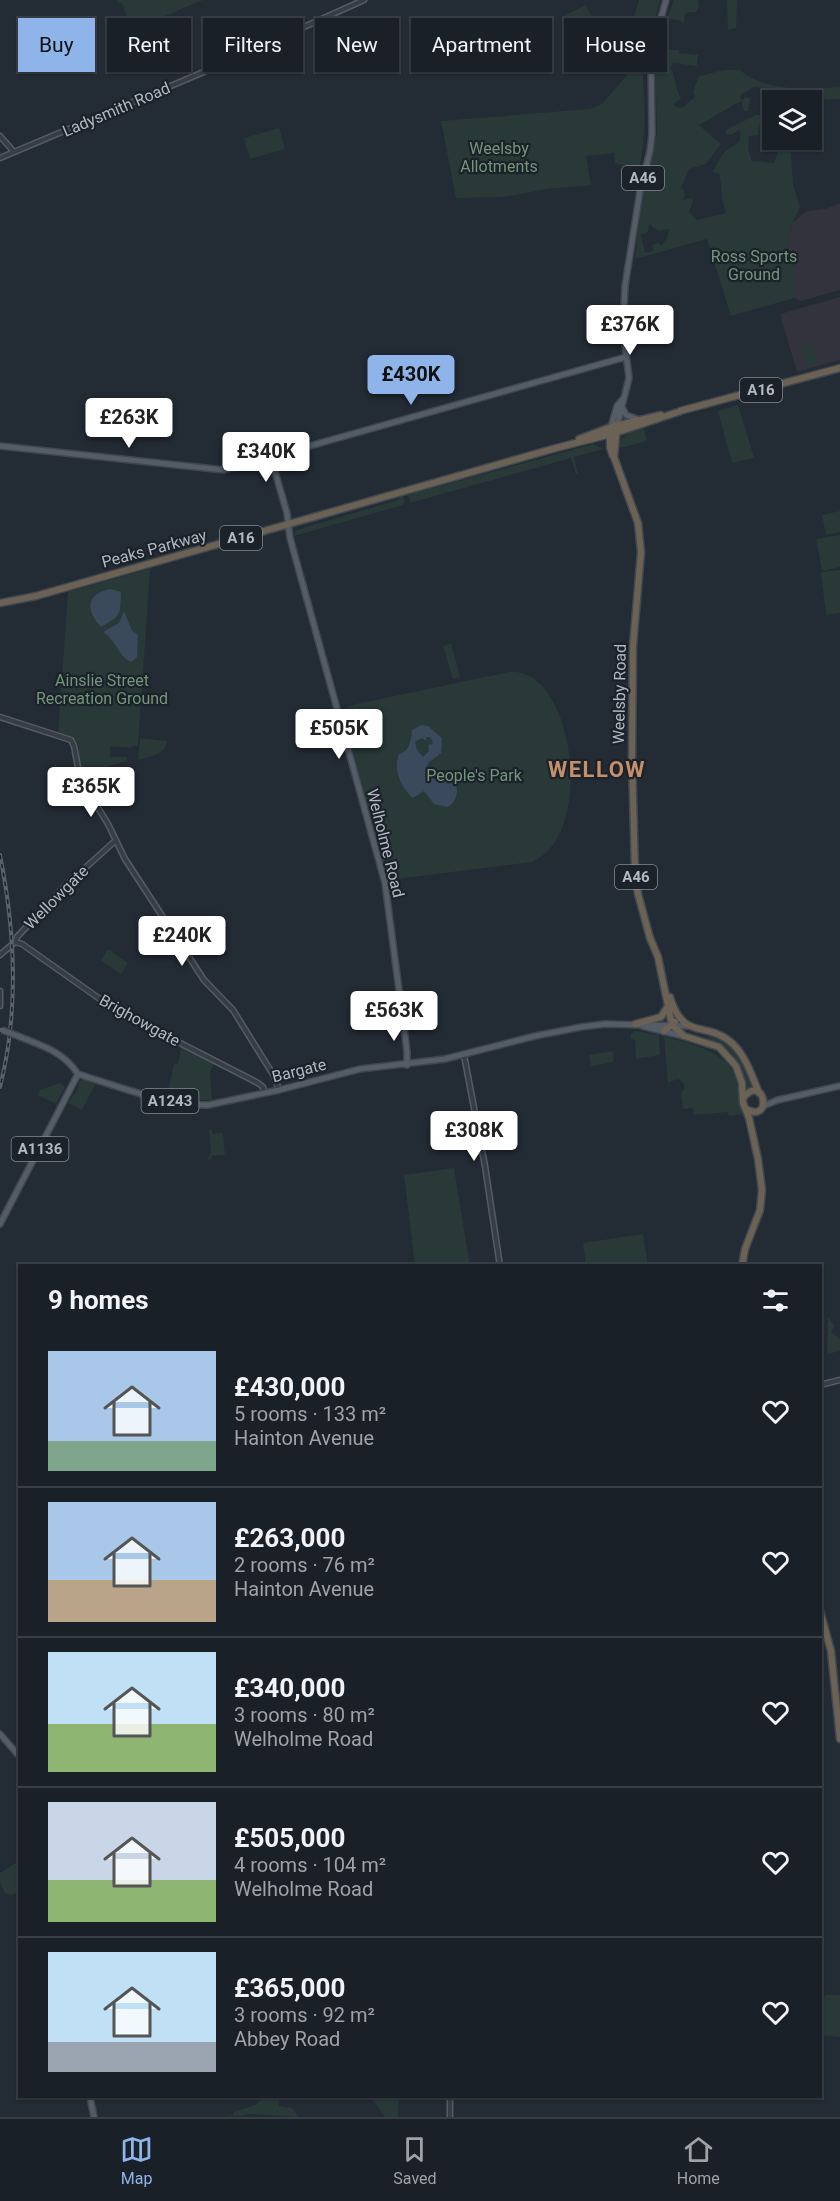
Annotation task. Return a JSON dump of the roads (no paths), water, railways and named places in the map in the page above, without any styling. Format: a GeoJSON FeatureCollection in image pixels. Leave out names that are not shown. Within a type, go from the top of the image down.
{"type":"FeatureCollection","features":[{"type":"Feature","properties":{"kind":"highway","name":"Peaks Parkway"},"geometry":{"type":"LineString","coordinates":[[556,448],[613,430],[840,368]]}},
{"type":"Feature","properties":{"kind":"highway","name":"Peaks Parkway"},"geometry":{"type":"LineString","coordinates":[[0,603],[36,596],[594,438],[638,419],[681,411]]}},
{"type":"Feature","properties":{"kind":"highway","name":"A46"},"geometry":{"type":"LineString","coordinates":[[613,430],[610,448],[614,457]]}},
{"type":"Feature","properties":{"kind":"highway","name":"Weelsby Road"},"geometry":{"type":"LineString","coordinates":[[613,430],[614,457],[639,528],[641,552],[633,646],[632,785],[636,880],[650,938],[658,957],[667,991],[675,1012],[688,1026]]}},
{"type":"Feature","properties":{"kind":"highway"},"geometry":{"type":"LineString","coordinates":[[594,438],[610,448]]}},
{"type":"Feature","properties":{"kind":"highway","name":"Weelsby Road"},"geometry":{"type":"LineString","coordinates":[[667,991],[672,1024]]}},
{"type":"Feature","properties":{"kind":"highway"},"geometry":{"type":"LineString","coordinates":[[635,1024],[661,1017],[669,1006]]}},
{"type":"Feature","properties":{"kind":"highway"},"geometry":{"type":"LineString","coordinates":[[664,1031],[675,1020],[675,1012]]}},
{"type":"Feature","properties":{"kind":"highway"},"geometry":{"type":"LineString","coordinates":[[672,1024],[684,1036]]}},
{"type":"Feature","properties":{"kind":"highway","name":"Bargate"},"geometry":{"type":"LineString","coordinates":[[688,1026],[723,1037],[737,1049],[761,1095]]}},
{"type":"Feature","properties":{"kind":"highway"},"geometry":{"type":"LineString","coordinates":[[704,1041],[707,1031]]}},
{"type":"Feature","properties":{"kind":"highway","name":"Bargate"},"geometry":{"type":"LineString","coordinates":[[684,1036],[719,1047],[736,1066],[744,1098]]}},
{"type":"Feature","properties":{"kind":"highway"},"geometry":{"type":"LineString","coordinates":[[742,1264],[745,1250],[760,1210],[762,1184],[754,1129],[757,1111],[763,1106],[761,1095],[750,1091],[743,1103],[758,1157]]}},
{"type":"Feature","properties":{"kind":"highway"},"geometry":{"type":"LineString","coordinates":[[746,1109],[757,1111]]}},
{"type":"Feature","properties":{"kind":"highway"},"geometry":{"type":"LineString","coordinates":[[822,1618],[831,1651],[840,1739]]}},
{"type":"Feature","properties":{"kind":"main road","name":"Weelsby Road"},"geometry":{"type":"LineString","coordinates":[[613,430],[617,406],[622,402],[627,389],[629,373],[623,328],[623,299],[640,191],[652,134],[651,48],[666,0]]}},
{"type":"Feature","properties":{"kind":"main road"},"geometry":{"type":"LineString","coordinates":[[0,446],[216,471],[227,470],[626,357]]}},
{"type":"Feature","properties":{"kind":"main road"},"geometry":{"type":"LineString","coordinates":[[612,361],[619,363],[629,373]]}},
{"type":"Feature","properties":{"kind":"main road"},"geometry":{"type":"LineString","coordinates":[[622,402],[626,415],[638,419]]}},
{"type":"Feature","properties":{"kind":"main road","name":"Welholme Road"},"geometry":{"type":"LineString","coordinates":[[272,458],[289,524],[290,538],[385,883],[407,1065]]}},
{"type":"Feature","properties":{"kind":"main road","name":"Bargate"},"geometry":{"type":"LineString","coordinates":[[78,1074],[162,1099],[196,1106],[222,1103],[360,1069],[407,1065],[464,1055],[559,1031],[605,1024],[688,1026]]}},
{"type":"Feature","properties":{"kind":"main road","name":"Bargate"},"geometry":{"type":"LineString","coordinates":[[635,1024],[684,1036]]}},
{"type":"Feature","properties":{"kind":"main road"},"geometry":{"type":"LineString","coordinates":[[1,1030],[61,1055],[69,1060],[78,1074]]}},
{"type":"Feature","properties":{"kind":"main road","name":"A1136"},"geometry":{"type":"LineString","coordinates":[[0,1224],[78,1074]]}},
{"type":"Feature","properties":{"kind":"main road"},"geometry":{"type":"LineString","coordinates":[[763,1106],[778,1100],[840,1086]]}},
{"type":"Feature","properties":{"kind":"main road"},"geometry":{"type":"LineString","coordinates":[[761,1095],[778,1100]]}},
{"type":"Feature","properties":{"kind":"main road"},"geometry":{"type":"LineString","coordinates":[[0,1734],[18,1755]]}},
{"type":"Feature","properties":{"kind":"main road"},"geometry":{"type":"LineString","coordinates":[[90,2098],[94,2117]]}},
{"type":"Feature","properties":{"kind":"street","name":"Ladysmith Road"},"geometry":{"type":"LineString","coordinates":[[0,158],[199,74],[364,0]]}},
{"type":"Feature","properties":{"kind":"street"},"geometry":{"type":"LineString","coordinates":[[0,136],[14,152]]}},
{"type":"Feature","properties":{"kind":"street"},"geometry":{"type":"LineString","coordinates":[[0,717],[71,740],[80,778],[108,824],[125,859],[204,980],[233,1010],[274,1076],[279,1090]]}},
{"type":"Feature","properties":{"kind":"street","name":"Wellowgate"},"geometry":{"type":"LineString","coordinates":[[0,956],[62,890],[115,841]]}},
{"type":"Feature","properties":{"kind":"street","name":"Brighowgate"},"geometry":{"type":"LineString","coordinates":[[15,942],[29,949],[114,1009],[258,1083],[263,1087],[264,1093]]}},
{"type":"Feature","properties":{"kind":"street"},"geometry":{"type":"LineString","coordinates":[[0,991],[0,1006]]}},
{"type":"Feature","properties":{"kind":"street"},"geometry":{"type":"LineString","coordinates":[[464,1055],[486,1166],[500,1264]]}},
{"type":"Feature","properties":{"kind":"street"},"geometry":{"type":"LineString","coordinates":[[822,1384],[840,1380]]}},
{"type":"Feature","properties":{"kind":"street"},"geometry":{"type":"LineString","coordinates":[[450,2098],[450,2117]]}},
{"type":"Feature","properties":{"kind":"water"},"geometry":{"type":"Polygon","coordinates":[[[110,589],[121,592],[120,610],[113,620],[101,627],[93,615],[90,604],[96,595],[110,589]]]}},
{"type":"Feature","properties":{"kind":"water"},"geometry":{"type":"Polygon","coordinates":[[[124,611],[132,631],[138,635],[137,657],[131,662],[103,632],[119,623],[124,611]]]}},
{"type":"Feature","properties":{"kind":"water"},"geometry":{"type":"Polygon","coordinates":[[[421,725],[428,726],[442,738],[441,753],[428,763],[427,770],[433,778],[448,778],[455,783],[456,796],[448,807],[434,804],[424,791],[413,798],[401,783],[397,772],[397,760],[399,754],[408,748],[412,730],[421,725]],[[426,737],[426,740],[421,738],[415,742],[417,750],[423,757],[429,751],[428,745],[433,742],[430,737],[426,737]]]}},
{"type":"Feature","properties":{"kind":"railway"},"geometry":{"type":"LineString","coordinates":[[0,855],[9,912],[13,971],[10,1030],[0,1087]]}},
{"type":"Feature","properties":{"kind":"district","name":"WELLOW"},"geometry":{"type":"Point","coordinates":[597,769]}},
{"type":"Feature","properties":{"kind":"park label","name":"Weelsby Allotments"},"geometry":{"type":"Point","coordinates":[499,157]}},
{"type":"Feature","properties":{"kind":"park label","name":"Ross Sports Ground"},"geometry":{"type":"Point","coordinates":[754,265]}},
{"type":"Feature","properties":{"kind":"park label","name":"Ainslie Street Recreation Ground"},"geometry":{"type":"Point","coordinates":[102,689]}},
{"type":"Feature","properties":{"kind":"park label","name":"People's Park"},"geometry":{"type":"Point","coordinates":[474,775]}}]}
